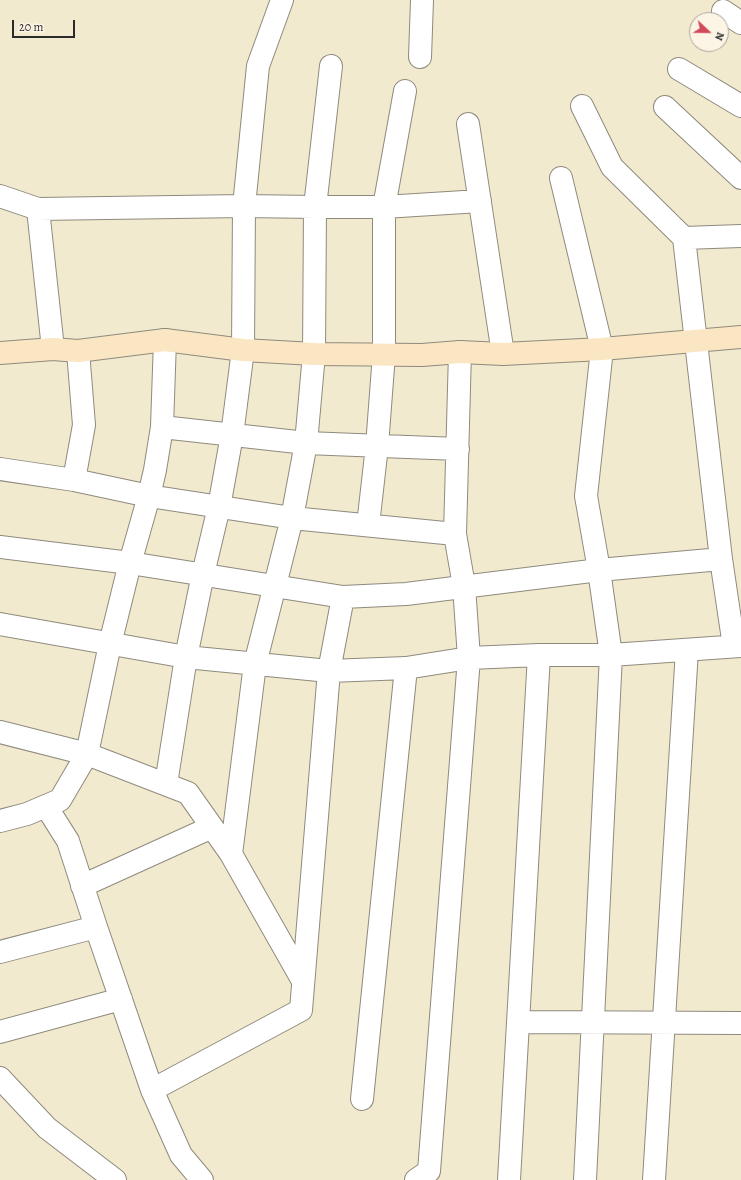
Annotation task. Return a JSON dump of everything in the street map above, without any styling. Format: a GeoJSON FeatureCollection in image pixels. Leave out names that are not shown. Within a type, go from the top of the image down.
{"type":"FeatureCollection","features":[{"type":"Feature","properties":{"kind":"main road"},"geometry":{"type":"LineString","coordinates":[[0,353],[53,349],[78,351],[165,340],[243,350],[314,354],[422,355],[460,352],[503,354],[602,349],[741,337]]}},
{"type":"Feature","properties":{"kind":"street"},"geometry":{"type":"LineString","coordinates":[[166,784],[186,657],[203,574],[219,507],[232,435],[243,350],[244,206],[258,66],[282,0]]}},
{"type":"Feature","properties":{"kind":"street"},"geometry":{"type":"LineString","coordinates":[[420,57],[422,0]]}},
{"type":"Feature","properties":{"kind":"street"},"geometry":{"type":"LineString","coordinates":[[723,11],[741,23]]}},
{"type":"Feature","properties":{"kind":"street"},"geometry":{"type":"LineString","coordinates":[[232,854],[255,664],[292,518],[306,443],[314,354],[315,208],[331,66]]}},
{"type":"Feature","properties":{"kind":"street"},"geometry":{"type":"LineString","coordinates":[[679,69],[741,106]]}},
{"type":"Feature","properties":{"kind":"street"},"geometry":{"type":"LineString","coordinates":[[368,525],[377,446],[384,354],[384,206],[404,91]]}},
{"type":"Feature","properties":{"kind":"street"},"geometry":{"type":"LineString","coordinates":[[0,624],[186,657],[329,671],[406,668],[469,658],[611,654],[737,646],[721,559],[684,238],[612,167],[582,106]]}},
{"type":"Feature","properties":{"kind":"street"},"geometry":{"type":"LineString","coordinates":[[665,107],[741,178]]}},
{"type":"Feature","properties":{"kind":"street"},"geometry":{"type":"LineString","coordinates":[[468,124],[503,354]]}},
{"type":"Feature","properties":{"kind":"street"},"geometry":{"type":"LineString","coordinates":[[561,178],[602,349],[586,496],[599,570],[611,654],[585,1180]]}},
{"type":"Feature","properties":{"kind":"street"},"geometry":{"type":"LineString","coordinates":[[0,196],[38,209],[244,206],[315,208],[480,201]]}},
{"type":"Feature","properties":{"kind":"street"},"geometry":{"type":"LineString","coordinates":[[38,209],[53,349]]}},
{"type":"Feature","properties":{"kind":"street"},"geometry":{"type":"LineString","coordinates":[[684,238],[741,236]]}},
{"type":"Feature","properties":{"kind":"street"},"geometry":{"type":"LineString","coordinates":[[0,821],[37,810],[60,800],[87,754],[110,644],[130,563],[150,496],[162,427],[165,340]]}},
{"type":"Feature","properties":{"kind":"street"},"geometry":{"type":"LineString","coordinates":[[74,480],[84,425],[78,351]]}},
{"type":"Feature","properties":{"kind":"street"},"geometry":{"type":"LineString","coordinates":[[416,1180],[429,1171],[469,658],[464,586],[455,534],[460,352]]}},
{"type":"Feature","properties":{"kind":"street"},"geometry":{"type":"LineString","coordinates":[[162,427],[306,443],[458,449]]}},
{"type":"Feature","properties":{"kind":"street"},"geometry":{"type":"LineString","coordinates":[[0,469],[74,480],[150,496],[292,518],[455,534]]}},
{"type":"Feature","properties":{"kind":"street"},"geometry":{"type":"LineString","coordinates":[[0,547],[130,563],[343,597],[406,594],[599,570],[721,559]]}},
{"type":"Feature","properties":{"kind":"street"},"geometry":{"type":"LineString","coordinates":[[152,1090],[301,1010],[329,671],[343,597]]}},
{"type":"Feature","properties":{"kind":"street"},"geometry":{"type":"LineString","coordinates":[[654,1180],[687,650]]}},
{"type":"Feature","properties":{"kind":"street"},"geometry":{"type":"LineString","coordinates":[[509,1180],[539,655]]}},
{"type":"Feature","properties":{"kind":"street"},"geometry":{"type":"LineString","coordinates":[[362,1100],[406,668]]}},
{"type":"Feature","properties":{"kind":"street"},"geometry":{"type":"LineString","coordinates":[[0,732],[87,754],[188,793],[232,854],[303,981]]}},
{"type":"Feature","properties":{"kind":"street"},"geometry":{"type":"LineString","coordinates":[[0,810],[37,810],[68,841],[120,999],[152,1090],[181,1155],[202,1180]]}},
{"type":"Feature","properties":{"kind":"street"},"geometry":{"type":"LineString","coordinates":[[82,886],[212,827]]}},
{"type":"Feature","properties":{"kind":"street"},"geometry":{"type":"LineString","coordinates":[[0,952],[96,927]]}},
{"type":"Feature","properties":{"kind":"street"},"geometry":{"type":"LineString","coordinates":[[0,1032],[120,999]]}},
{"type":"Feature","properties":{"kind":"street"},"geometry":{"type":"LineString","coordinates":[[518,1022],[741,1023]]}},
{"type":"Feature","properties":{"kind":"street"},"geometry":{"type":"LineString","coordinates":[[0,1078],[47,1128],[115,1180]]}}]}
